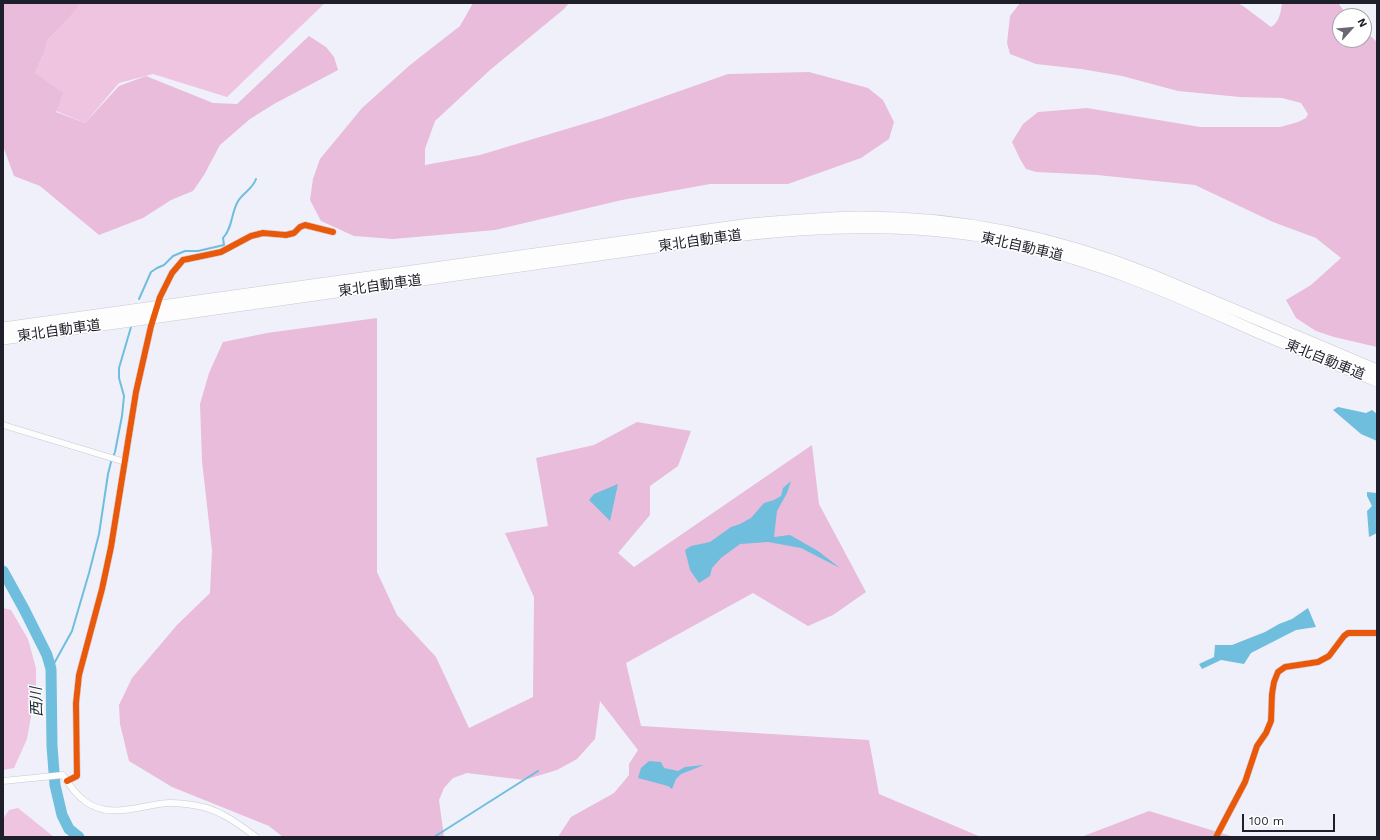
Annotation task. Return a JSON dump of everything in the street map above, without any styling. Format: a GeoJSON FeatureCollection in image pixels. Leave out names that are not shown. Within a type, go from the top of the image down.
{"type":"FeatureCollection","features":[{"type":"Feature","properties":{"kind":"highway","name":"東北自動車道"},"geometry":{"type":"LineString","coordinates":[[3,328],[750,224],[822,218],[898,218],[966,224],[1002,230],[1045,239],[1081,249],[1152,275],[1377,370]]}},
{"type":"Feature","properties":{"kind":"highway","name":"東北自動車道"},"geometry":{"type":"LineString","coordinates":[[3,338],[734,236],[802,229],[857,227],[966,235],[1009,242],[1044,250],[1126,276],[1170,293],[1262,334],[1377,381]]}},
{"type":"Feature","properties":{"kind":"highway"},"geometry":{"type":"LineString","coordinates":[[1262,334],[1305,359],[1377,389]]}},
{"type":"Feature","properties":{"kind":"street"},"geometry":{"type":"LineString","coordinates":[[160,297],[172,273],[183,260],[221,252],[251,236],[263,233],[286,235],[294,233],[300,227],[305,225],[333,232]]}},
{"type":"Feature","properties":{"kind":"street"},"geometry":{"type":"LineString","coordinates":[[67,781],[77,776],[76,703],[79,675],[102,589],[111,547],[136,392],[151,326]]}},
{"type":"Feature","properties":{"kind":"street"},"geometry":{"type":"LineString","coordinates":[[3,425],[125,462]]}},
{"type":"Feature","properties":{"kind":"street"},"geometry":{"type":"LineString","coordinates":[[1216,837],[1245,782],[1257,746],[1266,733],[1270,720],[1273,688],[1278,672],[1285,667],[1318,662],[1329,656],[1348,633],[1377,633]]}},
{"type":"Feature","properties":{"kind":"street"},"geometry":{"type":"LineString","coordinates":[[3,782],[63,774],[72,789],[86,802],[103,810],[117,811],[170,803],[203,807],[232,819],[256,837]]}},
{"type":"Feature","properties":{"kind":"shaded area"},"geometry":{"type":"Polygon","coordinates":[[[3,3],[80,3],[71,16],[47,41],[46,49],[35,73],[63,93],[56,112],[85,123],[119,86],[146,76],[213,103],[237,104],[309,36],[326,47],[334,57],[338,70],[274,104],[250,119],[220,145],[204,175],[193,191],[171,200],[143,218],[99,235],[40,186],[14,176],[3,146],[3,3]]]}},
{"type":"Feature","properties":{"kind":"shaded area"},"geometry":{"type":"Polygon","coordinates":[[[79,3],[325,3],[227,97],[153,74],[119,83],[85,123],[56,111],[35,73],[46,49],[47,41],[71,16],[79,3]]]}},
{"type":"Feature","properties":{"kind":"shaded area"},"geometry":{"type":"Polygon","coordinates":[[[473,3],[569,3],[564,9],[490,70],[435,121],[425,149],[425,165],[480,155],[603,118],[728,74],[809,72],[868,88],[883,100],[894,122],[889,139],[861,158],[788,184],[710,184],[622,200],[495,230],[393,239],[354,236],[321,221],[310,200],[313,179],[320,159],[362,108],[410,65],[460,26],[473,3]]]}},
{"type":"Feature","properties":{"kind":"shaded area"},"geometry":{"type":"Polygon","coordinates":[[[1020,3],[1237,3],[1271,27],[1278,20],[1282,3],[1338,3],[1342,8],[1332,8],[1332,48],[1372,48],[1372,37],[1377,42],[1377,347],[1334,337],[1316,331],[1296,318],[1286,300],[1311,285],[1341,258],[1316,238],[1273,222],[1195,185],[1097,175],[1036,172],[1026,169],[1012,142],[1023,124],[1038,112],[1087,108],[1200,127],[1280,127],[1306,118],[1308,114],[1301,103],[1282,98],[1240,97],[1178,91],[1122,76],[1081,69],[1036,64],[1010,54],[1007,43],[1010,16],[1020,3]]]}},
{"type":"Feature","properties":{"kind":"shaded area"},"geometry":{"type":"Polygon","coordinates":[[[377,318],[377,572],[397,615],[436,657],[469,728],[533,697],[534,597],[505,533],[548,526],[536,458],[594,445],[637,422],[691,431],[678,466],[650,486],[650,515],[618,553],[634,567],[812,445],[819,504],[866,592],[833,615],[808,626],[753,593],[626,663],[641,726],[869,740],[879,794],[981,837],[558,837],[571,817],[614,793],[629,775],[629,764],[638,750],[600,701],[595,739],[577,759],[557,770],[524,780],[467,773],[453,778],[444,788],[439,800],[444,837],[283,837],[269,826],[172,787],[129,761],[120,724],[119,705],[132,678],[177,625],[210,593],[212,550],[202,461],[200,404],[209,373],[223,342],[267,333],[377,318]]]}},
{"type":"Feature","properties":{"kind":"shaded area"},"geometry":{"type":"Polygon","coordinates":[[[3,608],[11,610],[28,639],[36,668],[36,689],[27,739],[14,768],[3,770],[3,608]]]}},
{"type":"Feature","properties":{"kind":"shaded area"},"geometry":{"type":"Polygon","coordinates":[[[18,808],[54,837],[3,837],[3,819],[9,810],[18,808]]]}},
{"type":"Feature","properties":{"kind":"shaded area"},"geometry":{"type":"Polygon","coordinates":[[[1149,811],[1234,837],[1081,837],[1149,811]]]}},
{"type":"Feature","properties":{"kind":"water"},"geometry":{"type":"Polygon","coordinates":[[[1338,407],[1366,413],[1372,410],[1377,414],[1377,441],[1361,434],[1333,410],[1338,407]]]}},
{"type":"Feature","properties":{"kind":"water"},"geometry":{"type":"Polygon","coordinates":[[[791,481],[787,493],[777,511],[774,537],[790,535],[818,551],[840,568],[801,548],[768,542],[740,544],[721,558],[712,568],[710,576],[699,583],[690,570],[685,550],[691,546],[710,542],[731,527],[751,518],[764,503],[781,496],[783,488],[791,481]]]}},
{"type":"Feature","properties":{"kind":"water"},"geometry":{"type":"Polygon","coordinates":[[[618,484],[610,521],[589,500],[594,494],[618,484]]]}},
{"type":"Feature","properties":{"kind":"water"},"geometry":{"type":"Polygon","coordinates":[[[1367,492],[1377,493],[1377,533],[1369,537],[1367,511],[1372,506],[1367,496],[1367,492]]]}},
{"type":"Feature","properties":{"kind":"water"},"geometry":{"type":"Polygon","coordinates":[[[1308,608],[1316,627],[1296,630],[1251,653],[1244,664],[1221,660],[1202,669],[1199,664],[1214,657],[1215,645],[1232,645],[1265,632],[1292,619],[1308,608]]]}},
{"type":"Feature","properties":{"kind":"water"},"geometry":{"type":"Polygon","coordinates":[[[649,761],[661,762],[664,768],[678,771],[685,767],[704,765],[681,774],[676,779],[672,789],[668,786],[638,778],[641,768],[649,761]]]}},
{"type":"Feature","properties":{"kind":"waterway"},"geometry":{"type":"LineString","coordinates":[[139,299],[151,272],[164,265],[173,256],[185,251],[198,251],[224,245],[223,238],[230,226],[237,203],[252,186],[256,179]]}},
{"type":"Feature","properties":{"kind":"waterway"},"geometry":{"type":"LineString","coordinates":[[51,669],[72,631],[99,534],[108,474],[115,452],[122,416],[124,396],[119,378],[119,368],[131,327]]}},
{"type":"Feature","properties":{"kind":"waterway","name":"西川"},"geometry":{"type":"LineString","coordinates":[[3,571],[47,655],[51,669],[52,746],[55,785],[62,815],[69,829],[79,837]]}},
{"type":"Feature","properties":{"kind":"waterway"},"geometry":{"type":"LineString","coordinates":[[434,837],[538,771]]}},
{"type":"Feature","properties":{"kind":"cycle path"},"geometry":{"type":"LineString","coordinates":[[67,781],[77,776],[76,703],[79,675],[102,589],[111,547],[136,392],[151,326],[160,297],[172,273],[183,260],[221,252],[251,236],[263,233],[286,235],[294,233],[300,227],[305,225],[333,232]]}},
{"type":"Feature","properties":{"kind":"cycle path"},"geometry":{"type":"LineString","coordinates":[[1216,837],[1245,782],[1257,746],[1266,733],[1271,721],[1272,694],[1274,682],[1278,672],[1285,667],[1318,662],[1329,656],[1348,633],[1377,633]]}}]}
